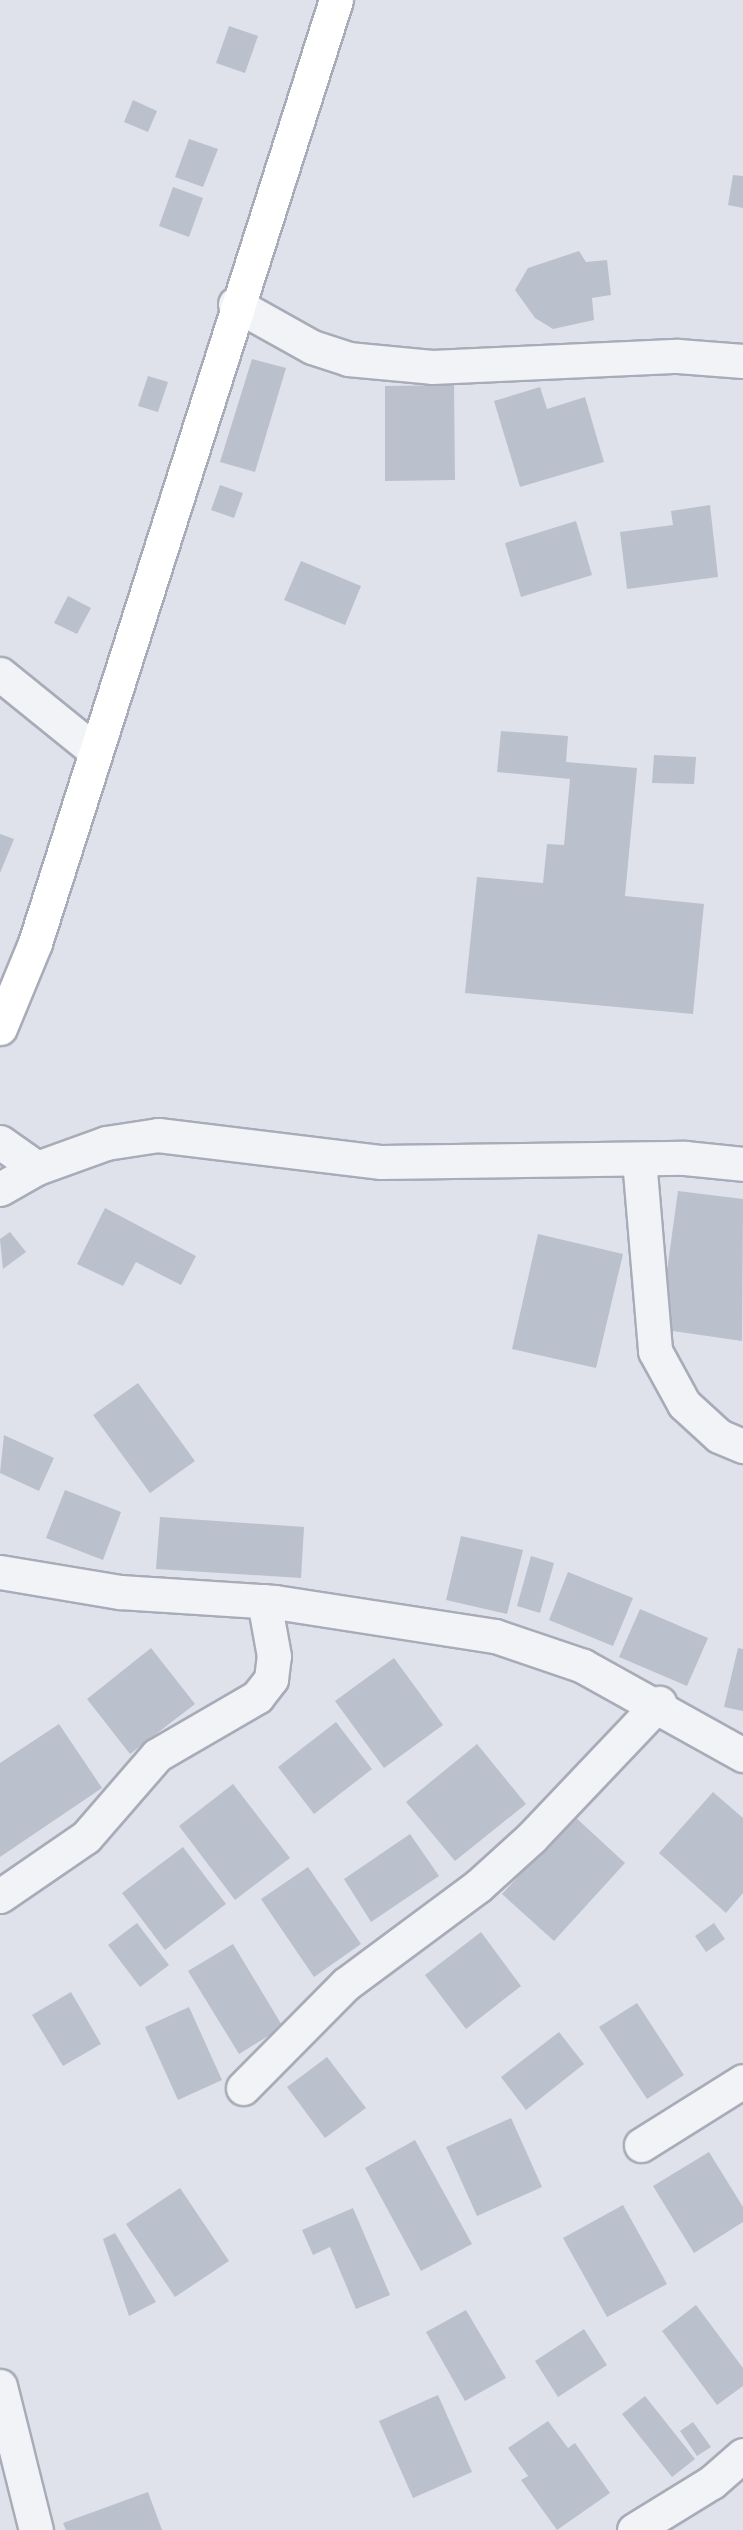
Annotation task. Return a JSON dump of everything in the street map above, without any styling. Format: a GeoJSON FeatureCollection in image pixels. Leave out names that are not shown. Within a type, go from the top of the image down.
{"type":"FeatureCollection","features":[{"type":"Feature","properties":{"kind":"highway"},"geometry":{"type":"LineString","coordinates":[[0,1028],[35,943],[235,304],[336,0]]}},
{"type":"Feature","properties":{"kind":"street"},"geometry":{"type":"LineString","coordinates":[[235,304],[312,347],[348,359],[432,367],[678,356],[743,361]]}},
{"type":"Feature","properties":{"kind":"street"},"geometry":{"type":"LineString","coordinates":[[0,674],[95,751]]}},
{"type":"Feature","properties":{"kind":"street"},"geometry":{"type":"LineString","coordinates":[[0,1189],[37,1168],[106,1143],[158,1135],[381,1162],[639,1159],[743,1164]]}},
{"type":"Feature","properties":{"kind":"street"},"geometry":{"type":"LineString","coordinates":[[0,1142],[37,1168]]}},
{"type":"Feature","properties":{"kind":"street"},"geometry":{"type":"LineString","coordinates":[[639,1159],[655,1351],[684,1404],[720,1436],[743,1446]]}},
{"type":"Feature","properties":{"kind":"street"},"geometry":{"type":"LineString","coordinates":[[0,1572],[120,1592],[264,1601],[495,1636],[583,1666],[658,1703],[743,1755]]}},
{"type":"Feature","properties":{"kind":"street"},"geometry":{"type":"LineString","coordinates":[[0,1896],[86,1837],[158,1755],[257,1697],[272,1679],[274,1656],[264,1601]]}},
{"type":"Feature","properties":{"kind":"street"},"geometry":{"type":"LineString","coordinates":[[243,2088],[346,1984],[478,1886],[532,1837],[658,1703]]}},
{"type":"Feature","properties":{"kind":"street"},"geometry":{"type":"LineString","coordinates":[[641,2145],[743,2081]]}},
{"type":"Feature","properties":{"kind":"street"},"geometry":{"type":"LineString","coordinates":[[1,2392],[36,2530]]}},
{"type":"Feature","properties":{"kind":"street"},"geometry":{"type":"LineString","coordinates":[[634,2530],[712,2482],[743,2455]]}},
{"type":"Feature","properties":{"kind":"building"},"geometry":{"type":"Polygon","coordinates":[[[229,26],[258,36],[245,73],[216,63],[229,26]]]}},
{"type":"Feature","properties":{"kind":"building"},"geometry":{"type":"Polygon","coordinates":[[[133,100],[157,111],[148,132],[124,122],[133,100]]]}},
{"type":"Feature","properties":{"kind":"building"},"geometry":{"type":"Polygon","coordinates":[[[189,139],[218,149],[203,187],[175,177],[189,139]]]}},
{"type":"Feature","properties":{"kind":"building"},"geometry":{"type":"Polygon","coordinates":[[[733,175],[743,176],[743,208],[728,205],[733,175]]]}},
{"type":"Feature","properties":{"kind":"building"},"geometry":{"type":"Polygon","coordinates":[[[173,187],[203,198],[189,237],[159,226],[173,187]]]}},
{"type":"Feature","properties":{"kind":"building"},"geometry":{"type":"Polygon","coordinates":[[[579,251],[586,262],[607,260],[611,295],[592,298],[594,320],[553,329],[535,318],[515,290],[528,268],[579,251]]]}},
{"type":"Feature","properties":{"kind":"building"},"geometry":{"type":"Polygon","coordinates":[[[252,359],[286,368],[255,472],[220,462],[252,359]]]}},
{"type":"Feature","properties":{"kind":"building"},"geometry":{"type":"Polygon","coordinates":[[[148,376],[168,382],[158,412],[138,406],[148,376]]]}},
{"type":"Feature","properties":{"kind":"building"},"geometry":{"type":"Polygon","coordinates":[[[454,385],[455,480],[385,481],[385,386],[454,385]]]}},
{"type":"Feature","properties":{"kind":"building"},"geometry":{"type":"Polygon","coordinates":[[[540,387],[547,409],[585,397],[604,462],[520,487],[494,401],[540,387]]]}},
{"type":"Feature","properties":{"kind":"building"},"geometry":{"type":"Polygon","coordinates":[[[220,485],[243,493],[234,518],[211,510],[220,485]]]}},
{"type":"Feature","properties":{"kind":"building"},"geometry":{"type":"Polygon","coordinates":[[[710,505],[718,577],[627,589],[620,532],[673,525],[671,511],[710,505]]]}},
{"type":"Feature","properties":{"kind":"building"},"geometry":{"type":"Polygon","coordinates":[[[576,521],[592,575],[521,597],[505,543],[576,521]]]}},
{"type":"Feature","properties":{"kind":"building"},"geometry":{"type":"Polygon","coordinates":[[[301,561],[361,586],[345,625],[284,600],[301,561]]]}},
{"type":"Feature","properties":{"kind":"building"},"geometry":{"type":"Polygon","coordinates":[[[68,596],[91,608],[77,634],[54,623],[68,596]]]}},
{"type":"Feature","properties":{"kind":"building"},"geometry":{"type":"Polygon","coordinates":[[[501,731],[568,736],[566,762],[637,768],[625,896],[704,904],[693,1014],[465,993],[477,877],[543,883],[547,844],[564,845],[570,779],[497,772],[501,731]]]}},
{"type":"Feature","properties":{"kind":"building"},"geometry":{"type":"Polygon","coordinates":[[[654,755],[696,757],[694,784],[652,783],[654,755]]]}},
{"type":"Feature","properties":{"kind":"building"},"geometry":{"type":"Polygon","coordinates":[[[0,834],[14,839],[0,873],[0,834]]]}},
{"type":"Feature","properties":{"kind":"building"},"geometry":{"type":"Polygon","coordinates":[[[678,1191],[743,1199],[742,1341],[659,1329],[678,1191]]]}},
{"type":"Feature","properties":{"kind":"building"},"geometry":{"type":"Polygon","coordinates":[[[105,1208],[196,1256],[181,1285],[136,1262],[123,1286],[77,1264],[105,1208]]]}},
{"type":"Feature","properties":{"kind":"building"},"geometry":{"type":"Polygon","coordinates":[[[10,1232],[26,1252],[3,1269],[0,1239],[10,1232]]]}},
{"type":"Feature","properties":{"kind":"building"},"geometry":{"type":"Polygon","coordinates":[[[538,1234],[623,1254],[596,1368],[512,1349],[538,1234]]]}},
{"type":"Feature","properties":{"kind":"building"},"geometry":{"type":"Polygon","coordinates":[[[138,1383],[195,1461],[150,1493],[93,1415],[138,1383]]]}},
{"type":"Feature","properties":{"kind":"building"},"geometry":{"type":"Polygon","coordinates":[[[4,1435],[54,1458],[39,1491],[0,1473],[4,1435]]]}},
{"type":"Feature","properties":{"kind":"building"},"geometry":{"type":"Polygon","coordinates":[[[65,1490],[121,1512],[103,1560],[46,1538],[65,1490]]]}},
{"type":"Feature","properties":{"kind":"building"},"geometry":{"type":"Polygon","coordinates":[[[160,1517],[304,1527],[301,1578],[156,1569],[160,1517]]]}},
{"type":"Feature","properties":{"kind":"building"},"geometry":{"type":"Polygon","coordinates":[[[461,1536],[523,1550],[507,1614],[446,1600],[461,1536]]]}},
{"type":"Feature","properties":{"kind":"building"},"geometry":{"type":"Polygon","coordinates":[[[531,1556],[554,1563],[540,1613],[517,1606],[531,1556]]]}},
{"type":"Feature","properties":{"kind":"building"},"geometry":{"type":"Polygon","coordinates":[[[568,1572],[633,1598],[613,1646],[549,1620],[568,1572]]]}},
{"type":"Feature","properties":{"kind":"building"},"geometry":{"type":"Polygon","coordinates":[[[640,1609],[708,1638],[687,1686],[619,1657],[640,1609]]]}},
{"type":"Feature","properties":{"kind":"building"},"geometry":{"type":"Polygon","coordinates":[[[151,1648],[195,1704],[130,1754],[87,1699],[151,1648]]]}},
{"type":"Feature","properties":{"kind":"building"},"geometry":{"type":"Polygon","coordinates":[[[738,1648],[743,1649],[743,1711],[724,1707],[738,1648]]]}},
{"type":"Feature","properties":{"kind":"building"},"geometry":{"type":"Polygon","coordinates":[[[394,1658],[443,1725],[384,1768],[335,1701],[394,1658]]]}},
{"type":"Feature","properties":{"kind":"building"},"geometry":{"type":"Polygon","coordinates":[[[336,1722],[372,1769],[314,1814],[278,1767],[336,1722]]]}},
{"type":"Feature","properties":{"kind":"building"},"geometry":{"type":"Polygon","coordinates":[[[59,1724],[102,1788],[0,1857],[0,1763],[59,1724]]]}},
{"type":"Feature","properties":{"kind":"building"},"geometry":{"type":"Polygon","coordinates":[[[477,1744],[526,1804],[455,1861],[406,1802],[477,1744]]]}},
{"type":"Feature","properties":{"kind":"building"},"geometry":{"type":"Polygon","coordinates":[[[233,1784],[290,1858],[235,1900],[179,1826],[233,1784]]]}},
{"type":"Feature","properties":{"kind":"building"},"geometry":{"type":"Polygon","coordinates":[[[713,1792],[743,1818],[743,1893],[726,1913],[659,1853],[713,1792]]]}},
{"type":"Feature","properties":{"kind":"building"},"geometry":{"type":"Polygon","coordinates":[[[574,1816],[625,1863],[554,1941],[502,1894],[574,1816]]]}},
{"type":"Feature","properties":{"kind":"building"},"geometry":{"type":"Polygon","coordinates":[[[410,1834],[439,1876],[371,1922],[344,1879],[410,1834]]]}},
{"type":"Feature","properties":{"kind":"building"},"geometry":{"type":"Polygon","coordinates":[[[183,1847],[226,1904],[165,1950],[122,1893],[183,1847]]]}},
{"type":"Feature","properties":{"kind":"building"},"geometry":{"type":"Polygon","coordinates":[[[308,1867],[361,1944],[314,1977],[261,1899],[308,1867]]]}},
{"type":"Feature","properties":{"kind":"building"},"geometry":{"type":"Polygon","coordinates":[[[137,1923],[169,1965],[140,1987],[108,1945],[137,1923]]]}},
{"type":"Feature","properties":{"kind":"building"},"geometry":{"type":"Polygon","coordinates":[[[714,1923],[725,1939],[706,1952],[695,1936],[714,1923]]]}},
{"type":"Feature","properties":{"kind":"building"},"geometry":{"type":"Polygon","coordinates":[[[481,1932],[521,1986],[466,2029],[425,1975],[481,1932]]]}},
{"type":"Feature","properties":{"kind":"building"},"geometry":{"type":"Polygon","coordinates":[[[233,1944],[283,2027],[239,2054],[188,1971],[233,1944]]]}},
{"type":"Feature","properties":{"kind":"building"},"geometry":{"type":"Polygon","coordinates":[[[71,1992],[101,2044],[63,2066],[32,2015],[71,1992]]]}},
{"type":"Feature","properties":{"kind":"building"},"geometry":{"type":"Polygon","coordinates":[[[637,2003],[684,2075],[647,2099],[599,2027],[637,2003]]]}},
{"type":"Feature","properties":{"kind":"building"},"geometry":{"type":"Polygon","coordinates":[[[189,2007],[222,2080],[178,2100],[145,2027],[189,2007]]]}},
{"type":"Feature","properties":{"kind":"building"},"geometry":{"type":"Polygon","coordinates":[[[559,2032],[584,2064],[526,2110],[501,2077],[559,2032]]]}},
{"type":"Feature","properties":{"kind":"building"},"geometry":{"type":"Polygon","coordinates":[[[327,2057],[366,2108],[325,2138],[287,2087],[327,2057]]]}},
{"type":"Feature","properties":{"kind":"building"},"geometry":{"type":"Polygon","coordinates":[[[511,2118],[542,2187],[477,2216],[446,2147],[511,2118]]]}},
{"type":"Feature","properties":{"kind":"building"},"geometry":{"type":"Polygon","coordinates":[[[415,2140],[472,2244],[421,2271],[365,2168],[415,2140]]]}},
{"type":"Feature","properties":{"kind":"building"},"geometry":{"type":"Polygon","coordinates":[[[709,2152],[743,2207],[743,2222],[694,2253],[653,2186],[709,2152]]]}},
{"type":"Feature","properties":{"kind":"building"},"geometry":{"type":"Polygon","coordinates":[[[180,2188],[229,2261],[175,2297],[126,2224],[180,2188]]]}},
{"type":"Feature","properties":{"kind":"building"},"geometry":{"type":"Polygon","coordinates":[[[623,2205],[667,2284],[607,2317],[563,2238],[623,2205]]]}},
{"type":"Feature","properties":{"kind":"building"},"geometry":{"type":"Polygon","coordinates":[[[353,2208],[390,2295],[356,2309],[330,2247],[313,2255],[302,2230],[353,2208]]]}},
{"type":"Feature","properties":{"kind":"building"},"geometry":{"type":"Polygon","coordinates":[[[115,2233],[156,2302],[129,2316],[103,2239],[115,2233]]]}},
{"type":"Feature","properties":{"kind":"building"},"geometry":{"type":"Polygon","coordinates":[[[696,2305],[743,2368],[743,2386],[717,2405],[662,2331],[696,2305]]]}},
{"type":"Feature","properties":{"kind":"building"},"geometry":{"type":"Polygon","coordinates":[[[466,2310],[506,2378],[465,2401],[426,2332],[466,2310]]]}},
{"type":"Feature","properties":{"kind":"building"},"geometry":{"type":"Polygon","coordinates":[[[584,2329],[607,2365],[558,2397],[535,2361],[584,2329]]]}},
{"type":"Feature","properties":{"kind":"building"},"geometry":{"type":"Polygon","coordinates":[[[438,2395],[472,2472],[413,2498],[379,2421],[438,2395]]]}},
{"type":"Feature","properties":{"kind":"building"},"geometry":{"type":"Polygon","coordinates":[[[645,2396],[695,2459],[672,2477],[622,2414],[645,2396]]]}},
{"type":"Feature","properties":{"kind":"building"},"geometry":{"type":"Polygon","coordinates":[[[548,2421],[568,2448],[575,2443],[610,2493],[557,2530],[521,2480],[528,2476],[508,2448],[548,2421]]]}},
{"type":"Feature","properties":{"kind":"building"},"geometry":{"type":"Polygon","coordinates":[[[693,2422],[711,2447],[697,2456],[680,2431],[693,2422]]]}},
{"type":"Feature","properties":{"kind":"building"},"geometry":{"type":"Polygon","coordinates":[[[148,2492],[162,2530],[66,2530],[63,2523],[148,2492]]]}}]}
